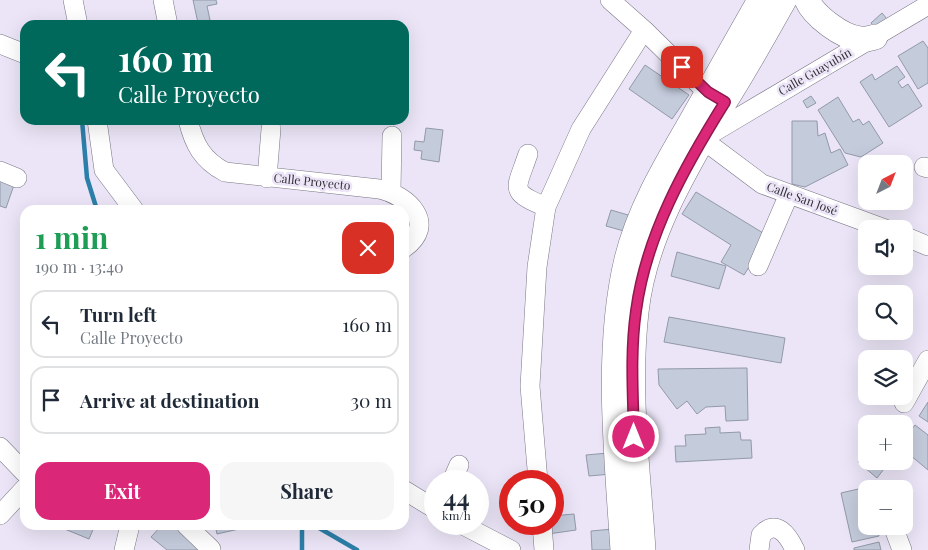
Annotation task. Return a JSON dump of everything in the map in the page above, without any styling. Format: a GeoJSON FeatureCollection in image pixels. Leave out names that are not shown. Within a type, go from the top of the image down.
{"type":"FeatureCollection","features":[{"type":"Feature","properties":{"kind":"main road"},"geometry":{"type":"LineString","coordinates":[[643,550],[634,437],[633,360],[636,311],[646,266],[659,228],[678,184],[702,139],[716,97],[760,0]]}},
{"type":"Feature","properties":{"kind":"main road"},"geometry":{"type":"LineString","coordinates":[[624,550],[614,353],[619,302],[628,258],[661,173],[784,0]]}},
{"type":"Feature","properties":{"kind":"main road"},"geometry":{"type":"LineString","coordinates":[[807,0],[810,8],[834,29],[860,39],[876,37]]}},
{"type":"Feature","properties":{"kind":"street"},"geometry":{"type":"LineString","coordinates":[[73,0],[77,20]]}},
{"type":"Feature","properties":{"kind":"street"},"geometry":{"type":"LineString","coordinates":[[163,0],[167,20]]}},
{"type":"Feature","properties":{"kind":"street"},"geometry":{"type":"LineString","coordinates":[[610,0],[716,97]]}},
{"type":"Feature","properties":{"kind":"street","name":"Calle Guayubín"},"geometry":{"type":"LineString","coordinates":[[702,139],[928,5]]}},
{"type":"Feature","properties":{"kind":"street"},"geometry":{"type":"LineString","coordinates":[[537,470],[530,386],[536,267],[546,207],[581,129],[644,30]]}},
{"type":"Feature","properties":{"kind":"street"},"geometry":{"type":"LineString","coordinates":[[0,44],[20,52]]}},
{"type":"Feature","properties":{"kind":"street"},"geometry":{"type":"LineString","coordinates":[[98,125],[104,170],[130,205]]}},
{"type":"Feature","properties":{"kind":"street","name":"Calle Proyecto"},"geometry":{"type":"LineString","coordinates":[[189,125],[193,139],[201,155],[225,172],[391,191],[412,206],[418,216],[416,235],[409,243]]}},
{"type":"Feature","properties":{"kind":"street"},"geometry":{"type":"LineString","coordinates":[[267,178],[271,129]]}},
{"type":"Feature","properties":{"kind":"street"},"geometry":{"type":"LineString","coordinates":[[391,191],[392,136]]}},
{"type":"Feature","properties":{"kind":"street","name":"Calle San José"},"geometry":{"type":"LineString","coordinates":[[702,139],[762,184],[860,220]]}},
{"type":"Feature","properties":{"kind":"street"},"geometry":{"type":"LineString","coordinates":[[528,154],[518,185],[519,192],[522,197],[546,207]]}},
{"type":"Feature","properties":{"kind":"street"},"geometry":{"type":"LineString","coordinates":[[758,266],[789,194]]}},
{"type":"Feature","properties":{"kind":"street"},"geometry":{"type":"LineString","coordinates":[[913,240],[928,246]]}},
{"type":"Feature","properties":{"kind":"street"},"geometry":{"type":"LineString","coordinates":[[913,387],[928,360]]}},
{"type":"Feature","properties":{"kind":"street"},"geometry":{"type":"LineString","coordinates":[[0,448],[20,468]]}},
{"type":"Feature","properties":{"kind":"street"},"geometry":{"type":"LineString","coordinates":[[0,515],[20,493]]}},
{"type":"Feature","properties":{"kind":"street"},"geometry":{"type":"LineString","coordinates":[[409,493],[424,502]]}},
{"type":"Feature","properties":{"kind":"street"},"geometry":{"type":"LineString","coordinates":[[758,550],[761,535],[770,528],[776,527],[787,534],[795,550]]}},
{"type":"Feature","properties":{"kind":"street"},"geometry":{"type":"LineString","coordinates":[[124,550],[129,530]]}},
{"type":"Feature","properties":{"kind":"street"},"geometry":{"type":"LineString","coordinates":[[191,530],[211,549]]}},
{"type":"Feature","properties":{"kind":"street"},"geometry":{"type":"LineString","coordinates":[[482,535],[511,550]]}},
{"type":"Feature","properties":{"kind":"street"},"geometry":{"type":"LineString","coordinates":[[543,535],[544,550]]}},
{"type":"Feature","properties":{"kind":"street"},"geometry":{"type":"LineString","coordinates":[[896,535],[902,550]]}},
{"type":"Feature","properties":{"kind":"building"},"geometry":{"type":"Polygon","coordinates":[[[193,0],[216,0],[217,4],[207,6],[210,20],[197,20],[193,0]]]}},
{"type":"Feature","properties":{"kind":"building"},"geometry":{"type":"Polygon","coordinates":[[[882,13],[888,20],[877,30],[871,23],[882,13]]]}},
{"type":"Feature","properties":{"kind":"building"},"geometry":{"type":"Polygon","coordinates":[[[923,41],[928,48],[928,83],[918,89],[898,56],[923,41]]]}},
{"type":"Feature","properties":{"kind":"building"},"geometry":{"type":"Polygon","coordinates":[[[645,65],[689,95],[672,119],[629,89],[645,65]]]}},
{"type":"Feature","properties":{"kind":"building"},"geometry":{"type":"Polygon","coordinates":[[[897,66],[905,77],[898,82],[902,88],[908,84],[922,106],[889,127],[860,82],[872,74],[875,80],[897,66]]]}},
{"type":"Feature","properties":{"kind":"building"},"geometry":{"type":"Polygon","coordinates":[[[811,96],[816,103],[807,108],[803,101],[811,96]]]}},
{"type":"Feature","properties":{"kind":"building"},"geometry":{"type":"Polygon","coordinates":[[[838,97],[853,122],[859,119],[863,125],[869,121],[883,143],[864,155],[858,156],[845,153],[818,110],[838,97]]]}},
{"type":"Feature","properties":{"kind":"building"},"geometry":{"type":"Polygon","coordinates":[[[792,121],[817,121],[818,136],[825,133],[831,153],[840,149],[848,165],[805,187],[792,184],[792,121]]]}},
{"type":"Feature","properties":{"kind":"building"},"geometry":{"type":"Polygon","coordinates":[[[426,128],[443,130],[439,162],[421,159],[422,151],[414,150],[415,141],[424,142],[426,128]]]}},
{"type":"Feature","properties":{"kind":"building"},"geometry":{"type":"Polygon","coordinates":[[[0,180],[14,185],[6,208],[0,206],[0,180]]]}},
{"type":"Feature","properties":{"kind":"building"},"geometry":{"type":"Polygon","coordinates":[[[696,192],[768,236],[744,275],[721,262],[731,245],[682,214],[696,192]]]}},
{"type":"Feature","properties":{"kind":"building"},"geometry":{"type":"Polygon","coordinates":[[[611,210],[635,217],[631,233],[606,226],[611,210]]]}},
{"type":"Feature","properties":{"kind":"building"},"geometry":{"type":"Polygon","coordinates":[[[677,252],[726,266],[719,289],[671,276],[677,252]]]}},
{"type":"Feature","properties":{"kind":"building"},"geometry":{"type":"Polygon","coordinates":[[[669,317],[785,338],[781,363],[664,342],[669,317]]]}},
{"type":"Feature","properties":{"kind":"building"},"geometry":{"type":"Polygon","coordinates":[[[747,368],[748,420],[726,421],[725,406],[706,407],[697,414],[687,401],[677,409],[659,385],[658,369],[747,368]]]}},
{"type":"Feature","properties":{"kind":"building"},"geometry":{"type":"Polygon","coordinates":[[[928,402],[928,422],[919,416],[928,402]]]}},
{"type":"Feature","properties":{"kind":"building"},"geometry":{"type":"Polygon","coordinates":[[[915,425],[928,435],[928,470],[913,458],[913,428],[915,425]]]}},
{"type":"Feature","properties":{"kind":"building"},"geometry":{"type":"Polygon","coordinates":[[[720,427],[720,433],[740,432],[741,440],[751,440],[752,458],[676,462],[675,446],[686,446],[685,435],[706,434],[705,428],[720,427]]]}},
{"type":"Feature","properties":{"kind":"building"},"geometry":{"type":"Polygon","coordinates":[[[608,453],[611,474],[589,476],[586,455],[608,453]]]}},
{"type":"Feature","properties":{"kind":"building"},"geometry":{"type":"Polygon","coordinates":[[[868,470],[883,470],[877,478],[868,470]]]}},
{"type":"Feature","properties":{"kind":"building"},"geometry":{"type":"Polygon","coordinates":[[[858,489],[858,535],[879,536],[852,542],[841,493],[858,489]]]}},
{"type":"Feature","properties":{"kind":"building"},"geometry":{"type":"Polygon","coordinates":[[[574,514],[576,530],[564,532],[564,515],[574,514]]]}},
{"type":"Feature","properties":{"kind":"building"},"geometry":{"type":"Polygon","coordinates":[[[613,529],[614,546],[610,550],[592,550],[591,531],[613,529]]]}},
{"type":"Feature","properties":{"kind":"building"},"geometry":{"type":"Polygon","coordinates":[[[67,530],[93,530],[89,539],[67,530]]]}},
{"type":"Feature","properties":{"kind":"building"},"geometry":{"type":"Polygon","coordinates":[[[157,530],[180,530],[203,550],[167,550],[151,537],[157,530]]]}},
{"type":"Feature","properties":{"kind":"building"},"geometry":{"type":"Polygon","coordinates":[[[216,530],[235,530],[217,534],[216,530]]]}},
{"type":"Feature","properties":{"kind":"building"},"geometry":{"type":"Polygon","coordinates":[[[879,542],[881,550],[854,550],[854,548],[879,542]]]}},
{"type":"Feature","properties":{"kind":"waterway"},"geometry":{"type":"LineString","coordinates":[[82,125],[87,178],[95,205]]}},
{"type":"Feature","properties":{"kind":"waterway"},"geometry":{"type":"LineString","coordinates":[[302,530],[302,550]]}},
{"type":"Feature","properties":{"kind":"waterway"},"geometry":{"type":"LineString","coordinates":[[323,530],[357,550]]}},
{"type":"Feature","properties":{"kind":"route"},"geometry":{"type":"LineString","coordinates":[[634,437],[633,360],[636,311],[646,266],[659,228],[678,184],[702,139],[725,102],[708,92],[682,67]]}}]}
